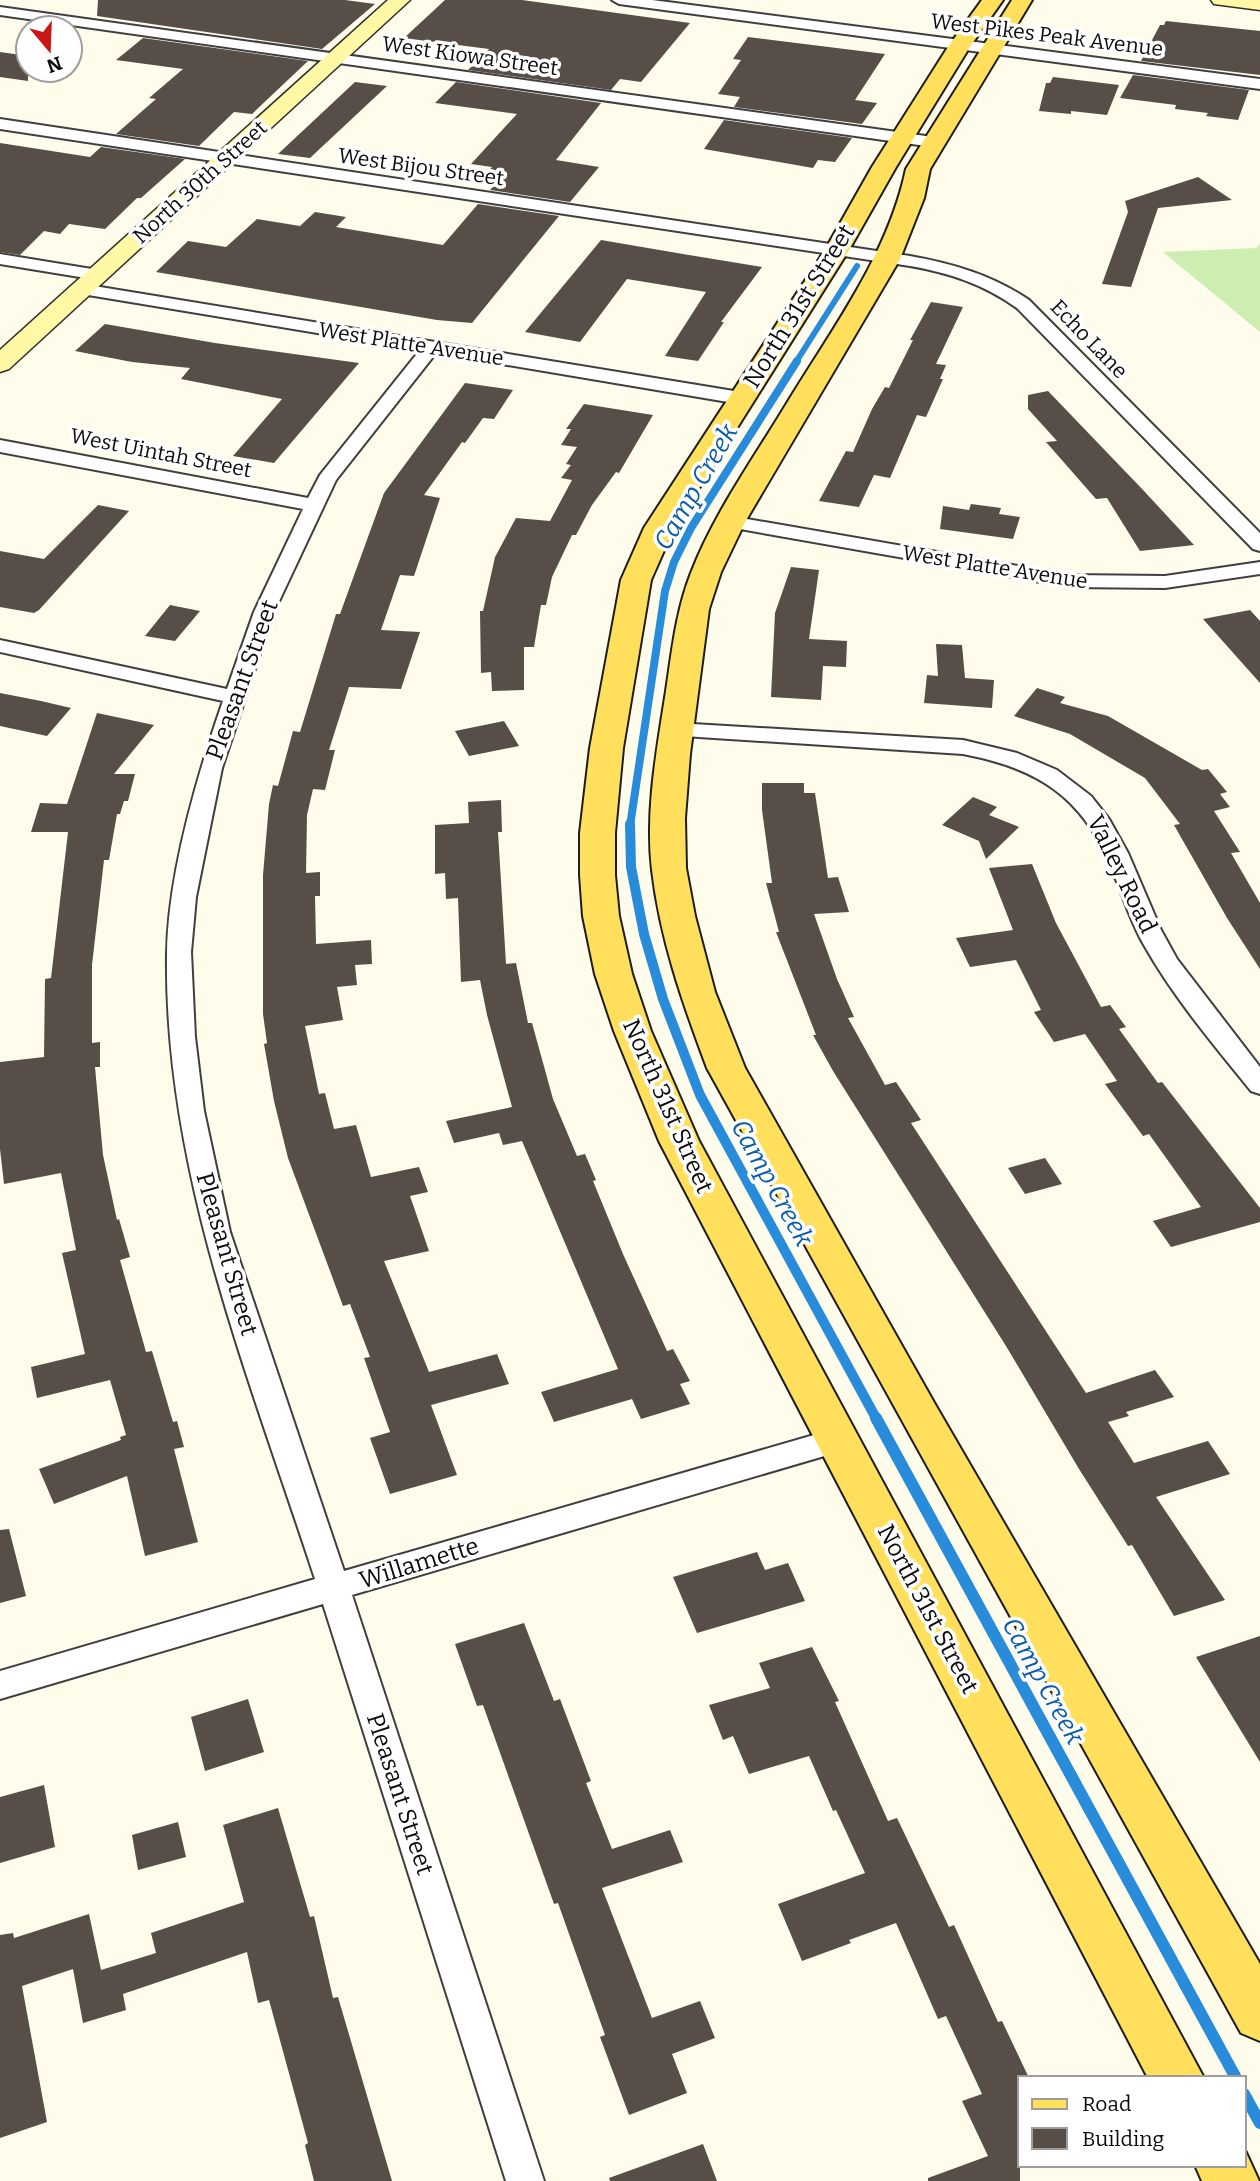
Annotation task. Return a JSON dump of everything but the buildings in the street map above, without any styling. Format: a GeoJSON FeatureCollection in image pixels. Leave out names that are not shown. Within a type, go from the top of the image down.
{"type":"FeatureCollection","features":[{"type":"Feature","properties":{"kind":"main road","name":"North 30th Street"},"geometry":{"type":"LineString","coordinates":[[0,364],[400,0]]}},
{"type":"Feature","properties":{"kind":"main road","name":"North 31st Street"},"geometry":{"type":"LineString","coordinates":[[993,0],[975,47],[918,140],[837,250],[740,398],[660,528],[636,580],[597,821],[601,916],[628,1019],[668,1116],[1176,2076]]}},
{"type":"Feature","properties":{"kind":"main road"},"geometry":{"type":"LineString","coordinates":[[975,47],[1022,0]]}},
{"type":"Feature","properties":{"kind":"main road"},"geometry":{"type":"LineString","coordinates":[[1221,0],[1260,4]]}},
{"type":"Feature","properties":{"kind":"main road","name":"North 31st Street"},"geometry":{"type":"LineString","coordinates":[[918,140],[918,169],[912,198],[887,259],[730,522],[706,572],[694,609],[676,730],[668,818],[669,868],[677,916],[696,992],[726,1068],[1260,2015]]}},
{"type":"Feature","properties":{"kind":"street","name":"West Pikes Peak Avenue"},"geometry":{"type":"LineString","coordinates":[[620,0],[1260,84]]}},
{"type":"Feature","properties":{"kind":"street","name":"West Kiowa Street"},"geometry":{"type":"LineString","coordinates":[[0,10],[918,140]]}},
{"type":"Feature","properties":{"kind":"street","name":"West Bijou Street"},"geometry":{"type":"LineString","coordinates":[[0,124],[837,250]]}},
{"type":"Feature","properties":{"kind":"street","name":"Echo Lane"},"geometry":{"type":"LineString","coordinates":[[837,250],[949,268],[981,278],[1006,290],[1068,349],[1260,545]]}},
{"type":"Feature","properties":{"kind":"street","name":"West Platte Avenue"},"geometry":{"type":"LineString","coordinates":[[0,259],[90,282],[431,348],[740,398]]}},
{"type":"Feature","properties":{"kind":"street","name":"Pleasant Street"},"geometry":{"type":"LineString","coordinates":[[431,348],[340,460],[313,505],[264,612],[211,768],[184,897],[179,952],[182,1037],[191,1111],[216,1232],[525,2181]]}},
{"type":"Feature","properties":{"kind":"street","name":"West Uintah Street"},"geometry":{"type":"LineString","coordinates":[[0,446],[313,505]]}},
{"type":"Feature","properties":{"kind":"street","name":"West Platte Avenue"},"geometry":{"type":"LineString","coordinates":[[730,522],[1080,582],[1115,585],[1166,584],[1260,568]]}},
{"type":"Feature","properties":{"kind":"street"},"geometry":{"type":"LineString","coordinates":[[0,646],[235,697]]}},
{"type":"Feature","properties":{"kind":"street","name":"Valley Road"},"geometry":{"type":"LineString","coordinates":[[676,730],[963,747],[997,753],[1053,776],[1074,791],[1092,809],[1111,841],[1155,943],[1186,991],[1260,1086]]}},
{"type":"Feature","properties":{"kind":"street","name":"Willamette"},"geometry":{"type":"LineString","coordinates":[[0,1685],[838,1440]]}},
{"type":"Feature","properties":{"kind":"green space"},"geometry":{"type":"Polygon","coordinates":[[[1260,243],[1260,332],[1163,252],[1257,248],[1260,243]]]}},
{"type":"Feature","properties":{"kind":"waterway","name":"Camp Creek"},"geometry":{"type":"LineString","coordinates":[[796,362],[857,266]]}},
{"type":"Feature","properties":{"kind":"waterway","name":"Camp Creek"},"geometry":{"type":"LineString","coordinates":[[630,826],[665,591],[674,562],[691,528],[797,361]]}},
{"type":"Feature","properties":{"kind":"waterway","name":"Camp Creek"},"geometry":{"type":"LineString","coordinates":[[630,826],[631,867],[644,934],[663,999],[700,1095],[877,1420]]}},
{"type":"Feature","properties":{"kind":"waterway","name":"Camp Creek"},"geometry":{"type":"LineString","coordinates":[[876,1418],[1235,2076]]}},
{"type":"Feature","properties":{"kind":"waterway","name":"Camp Creek"},"geometry":{"type":"LineString","coordinates":[[1246,2098],[1260,2123]]}}]}
